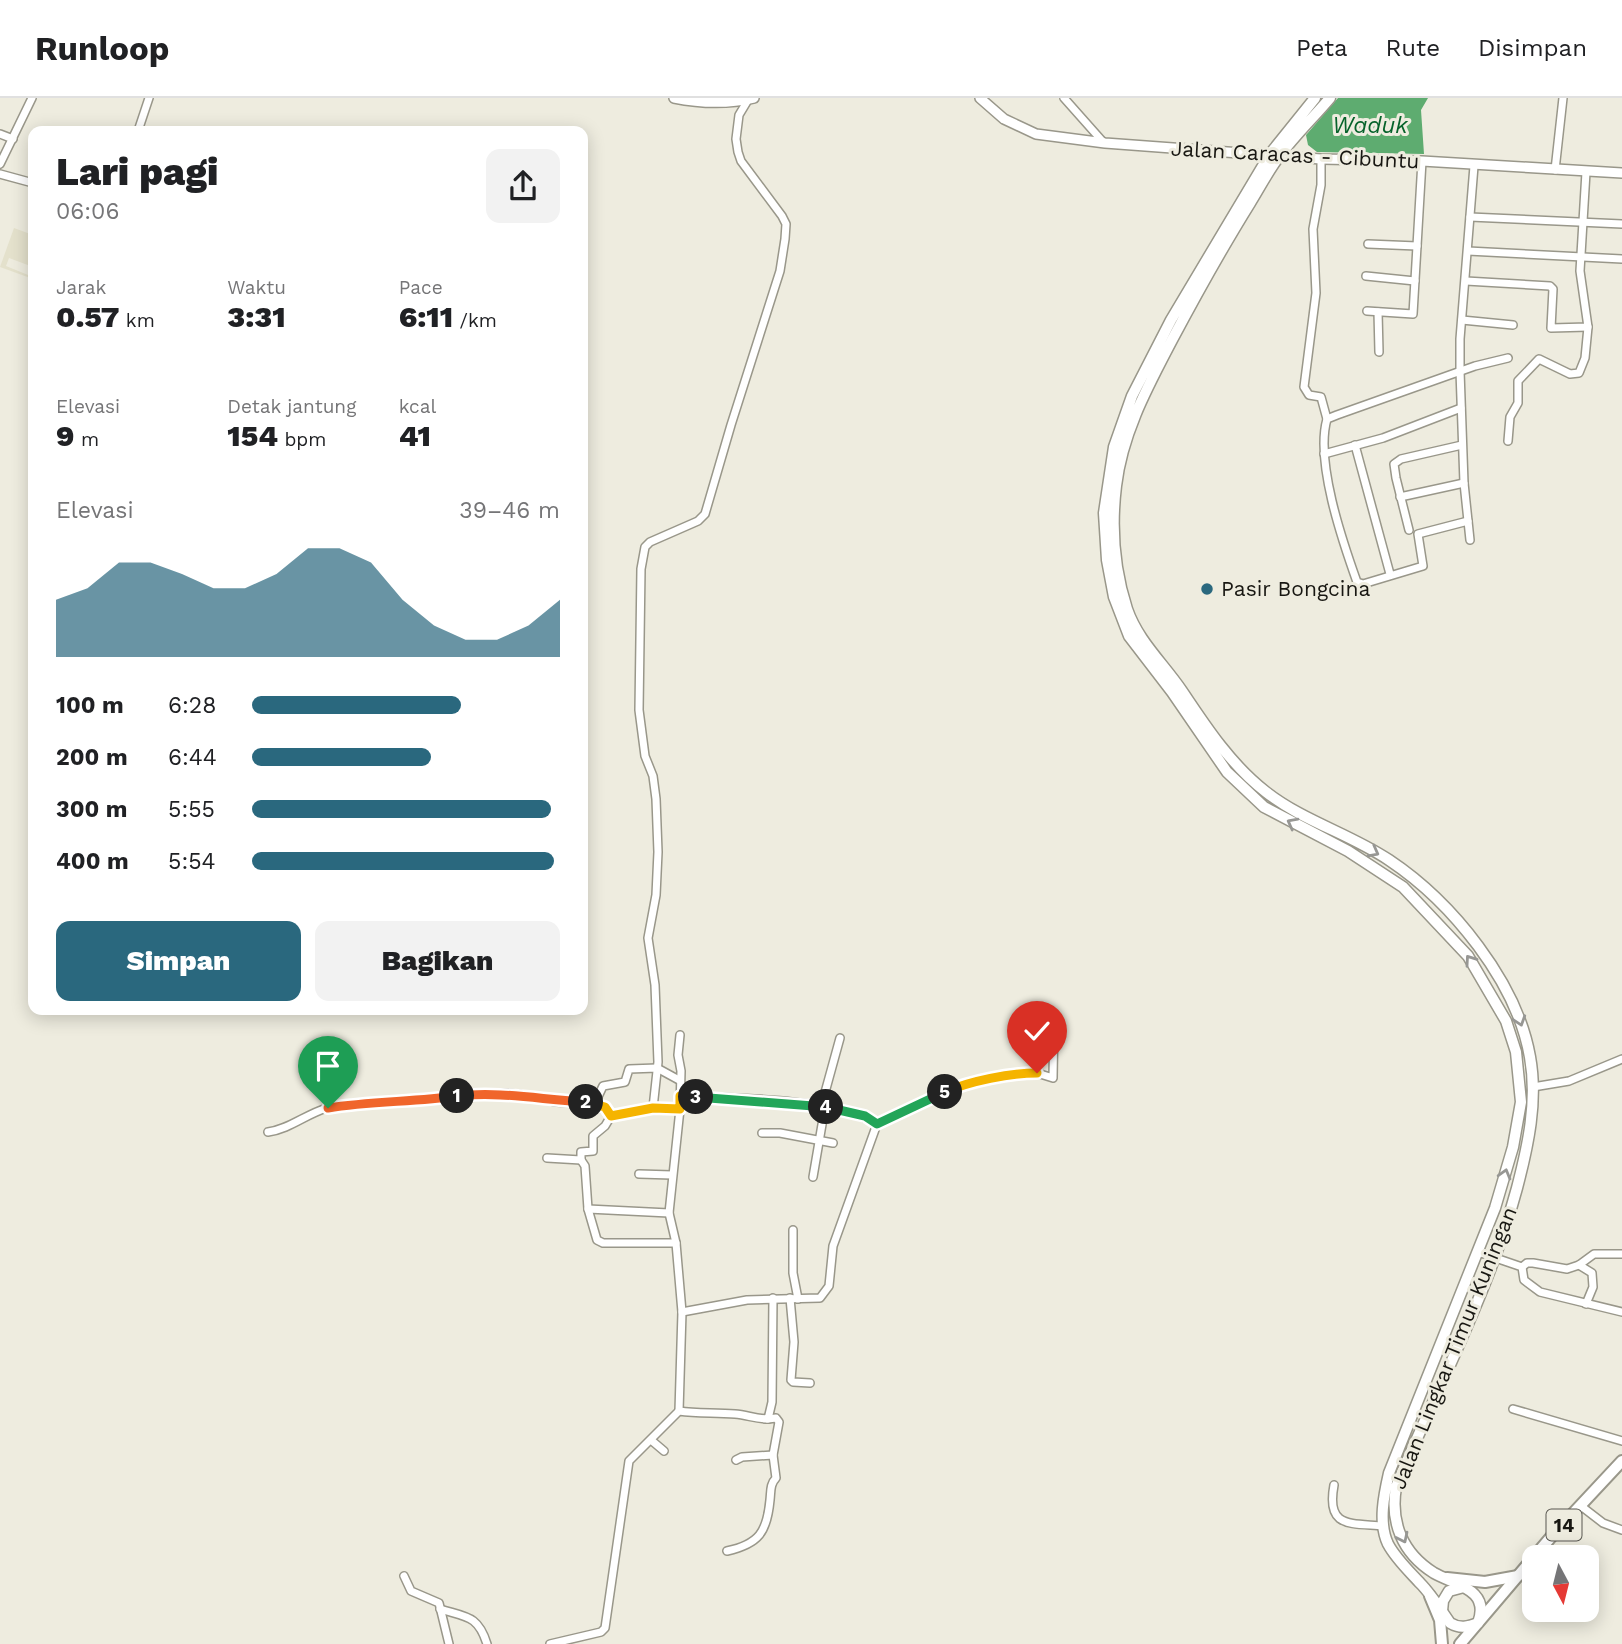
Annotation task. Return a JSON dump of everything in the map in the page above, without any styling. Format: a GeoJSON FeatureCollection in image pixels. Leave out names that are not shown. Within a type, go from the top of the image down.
{"type":"FeatureCollection","features":[{"type":"Feature","properties":{"kind":"highway","name":"14"},"geometry":{"type":"LineString","coordinates":[[1460,1644],[1622,1461]]}},
{"type":"Feature","properties":{"kind":"highway"},"geometry":{"type":"LineString","coordinates":[[1447,1578],[1486,1582],[1518,1576]]}},
{"type":"Feature","properties":{"kind":"highway"},"geometry":{"type":"LineString","coordinates":[[1430,1596],[1440,1620],[1441,1644]]}},
{"type":"Feature","properties":{"kind":"main road"},"geometry":{"type":"LineString","coordinates":[[1275,154],[1315,98]]}},
{"type":"Feature","properties":{"kind":"main road","name":"Jalan Lingkar Timur Kuningan"},"geometry":{"type":"LineString","coordinates":[[1330,98],[1275,154],[1171,320],[1132,396],[1114,447],[1106,489],[1104,513],[1107,560],[1114,597],[1129,636],[1172,692],[1227,772],[1264,807],[1348,851],[1403,887],[1468,956],[1506,1021],[1516,1052],[1521,1102],[1513,1147],[1495,1208],[1389,1474],[1383,1526],[1388,1544],[1450,1623],[1456,1627],[1469,1627],[1478,1623]]}},
{"type":"Feature","properties":{"kind":"main road","name":"Jalan Lingkar Timur Kuningan"},"geometry":{"type":"LineString","coordinates":[[1275,154],[1213,262],[1142,399],[1123,450],[1116,485],[1114,548],[1127,609],[1135,628],[1147,648],[1174,678],[1219,745],[1263,790],[1290,809],[1387,859],[1437,898],[1489,961],[1510,994],[1527,1041],[1534,1087],[1524,1162],[1494,1259],[1396,1487],[1394,1521],[1406,1547],[1434,1573],[1465,1587]]}},
{"type":"Feature","properties":{"kind":"main road"},"geometry":{"type":"LineString","coordinates":[[1422,1584],[1429,1586],[1434,1583],[1434,1573]]}},
{"type":"Feature","properties":{"kind":"main road"},"geometry":{"type":"LineString","coordinates":[[1442,1611],[1443,1601],[1449,1591],[1465,1587],[1477,1597],[1482,1606],[1478,1623]]}},
{"type":"Feature","properties":{"kind":"street"},"geometry":{"type":"LineString","coordinates":[[0,164],[32,98]]}},
{"type":"Feature","properties":{"kind":"street"},"geometry":{"type":"LineString","coordinates":[[140,126],[149,98]]}},
{"type":"Feature","properties":{"kind":"street"},"geometry":{"type":"LineString","coordinates":[[674,98],[698,101],[751,99]]}},
{"type":"Feature","properties":{"kind":"street","name":"Jalan Caracas - Cibuntu"},"geometry":{"type":"LineString","coordinates":[[980,98],[1004,119],[1036,134],[1105,143],[1321,159],[1622,173]]}},
{"type":"Feature","properties":{"kind":"street"},"geometry":{"type":"LineString","coordinates":[[1064,98],[1105,143]]}},
{"type":"Feature","properties":{"kind":"street"},"geometry":{"type":"LineString","coordinates":[[1555,170],[1563,98]]}},
{"type":"Feature","properties":{"kind":"street"},"geometry":{"type":"LineString","coordinates":[[653,1108],[657,1068],[654,985],[648,938],[656,895],[658,831],[655,787],[645,756],[639,710],[641,569],[645,547],[650,542],[698,521],[705,514],[780,271],[786,224],[741,161],[738,152],[736,139],[739,115],[751,99]]}},
{"type":"Feature","properties":{"kind":"street"},"geometry":{"type":"LineString","coordinates":[[0,134],[13,139]]}},
{"type":"Feature","properties":{"kind":"street"},"geometry":{"type":"LineString","coordinates":[[1321,159],[1319,198],[1313,224],[1316,293],[1304,387],[1309,395],[1321,397],[1327,419],[1324,454],[1332,496],[1357,582],[1363,584],[1423,566],[1418,534],[1468,521]]}},
{"type":"Feature","properties":{"kind":"street"},"geometry":{"type":"LineString","coordinates":[[1367,311],[1413,314],[1422,162]]}},
{"type":"Feature","properties":{"kind":"street"},"geometry":{"type":"LineString","coordinates":[[1470,540],[1464,484],[1460,371],[1474,166]]}},
{"type":"Feature","properties":{"kind":"street"},"geometry":{"type":"LineString","coordinates":[[1508,441],[1510,416],[1518,403],[1518,381],[1539,359],[1570,374],[1579,373],[1585,358],[1588,327],[1580,271],[1586,172]]}},
{"type":"Feature","properties":{"kind":"street"},"geometry":{"type":"LineString","coordinates":[[0,174],[28,182]]}},
{"type":"Feature","properties":{"kind":"street"},"geometry":{"type":"LineString","coordinates":[[1470,216],[1622,224]]}},
{"type":"Feature","properties":{"kind":"street"},"geometry":{"type":"LineString","coordinates":[[1368,244],[1417,246]]}},
{"type":"Feature","properties":{"kind":"street"},"geometry":{"type":"LineString","coordinates":[[1468,251],[1622,259]]}},
{"type":"Feature","properties":{"kind":"street"},"geometry":{"type":"LineString","coordinates":[[1366,276],[1415,281]]}},
{"type":"Feature","properties":{"kind":"street"},"geometry":{"type":"LineString","coordinates":[[1466,281],[1550,286],[1554,296],[1551,328],[1588,327]]}},
{"type":"Feature","properties":{"kind":"street"},"geometry":{"type":"LineString","coordinates":[[1378,312],[1379,352]]}},
{"type":"Feature","properties":{"kind":"street"},"geometry":{"type":"LineString","coordinates":[[1462,320],[1513,325]]}},
{"type":"Feature","properties":{"kind":"street"},"geometry":{"type":"LineString","coordinates":[[1327,419],[1460,371],[1508,358]]}},
{"type":"Feature","properties":{"kind":"street"},"geometry":{"type":"LineString","coordinates":[[1324,454],[1382,438],[1461,408]]}},
{"type":"Feature","properties":{"kind":"street"},"geometry":{"type":"LineString","coordinates":[[1355,445],[1390,574]]}},
{"type":"Feature","properties":{"kind":"street"},"geometry":{"type":"LineString","coordinates":[[1409,530],[1394,464],[1401,459],[1462,445]]}},
{"type":"Feature","properties":{"kind":"street"},"geometry":{"type":"LineString","coordinates":[[1401,498],[1464,484]]}},
{"type":"Feature","properties":{"kind":"street"},"geometry":{"type":"LineString","coordinates":[[682,1312],[747,1300],[820,1298],[829,1286],[833,1246],[877,1124],[956,1087],[1024,1073],[1037,1073],[1053,1078],[1054,1017]]}},
{"type":"Feature","properties":{"kind":"street"},"geometry":{"type":"LineString","coordinates":[[550,1644],[601,1632],[605,1628],[629,1461],[678,1411],[682,1312],[676,1243],[668,1213],[680,1109],[680,1035]]}},
{"type":"Feature","properties":{"kind":"street"},"geometry":{"type":"LineString","coordinates":[[813,1177],[823,1107],[840,1038]]}},
{"type":"Feature","properties":{"kind":"street"},"geometry":{"type":"LineString","coordinates":[[1534,1087],[1569,1081],[1622,1059]]}},
{"type":"Feature","properties":{"kind":"street"},"geometry":{"type":"LineString","coordinates":[[595,1103],[603,1086],[625,1082],[629,1069],[657,1068],[680,1080]]}},
{"type":"Feature","properties":{"kind":"street"},"geometry":{"type":"LineString","coordinates":[[268,1132],[281,1130],[310,1114],[355,1104],[479,1094],[515,1094],[556,1102],[595,1103],[605,1107],[611,1116]]}},
{"type":"Feature","properties":{"kind":"street"},"geometry":{"type":"LineString","coordinates":[[680,1096],[762,1100],[823,1107],[865,1116],[877,1124]]}},
{"type":"Feature","properties":{"kind":"street"},"geometry":{"type":"LineString","coordinates":[[676,1243],[599,1243],[588,1209],[585,1166],[581,1160],[581,1152],[593,1152],[593,1136],[605,1126],[611,1116],[653,1108],[680,1109]]}},
{"type":"Feature","properties":{"kind":"street"},"geometry":{"type":"LineString","coordinates":[[762,1133],[780,1133],[833,1143]]}},
{"type":"Feature","properties":{"kind":"street"},"geometry":{"type":"LineString","coordinates":[[547,1158],[581,1160]]}},
{"type":"Feature","properties":{"kind":"street"},"geometry":{"type":"LineString","coordinates":[[639,1174],[672,1175]]}},
{"type":"Feature","properties":{"kind":"street"},"geometry":{"type":"LineString","coordinates":[[588,1209],[668,1213]]}},
{"type":"Feature","properties":{"kind":"street"},"geometry":{"type":"LineString","coordinates":[[793,1230],[794,1342],[791,1380],[810,1383]]}},
{"type":"Feature","properties":{"kind":"street"},"geometry":{"type":"LineString","coordinates":[[1478,1252],[1522,1267]]}},
{"type":"Feature","properties":{"kind":"street"},"geometry":{"type":"LineString","coordinates":[[1522,1267],[1527,1263],[1567,1269],[1579,1265],[1594,1254],[1622,1254]]}},
{"type":"Feature","properties":{"kind":"street"},"geometry":{"type":"LineString","coordinates":[[1579,1265],[1592,1273],[1594,1279],[1586,1304]]}},
{"type":"Feature","properties":{"kind":"street"},"geometry":{"type":"LineString","coordinates":[[1522,1267],[1524,1280],[1540,1292],[1622,1312]]}},
{"type":"Feature","properties":{"kind":"street"},"geometry":{"type":"LineString","coordinates":[[768,1419],[772,1402],[773,1298]]}},
{"type":"Feature","properties":{"kind":"street"},"geometry":{"type":"LineString","coordinates":[[1513,1409],[1622,1441]]}},
{"type":"Feature","properties":{"kind":"street"},"geometry":{"type":"LineString","coordinates":[[678,1411],[732,1414],[754,1419],[776,1418],[779,1422],[773,1455],[776,1478],[772,1482],[764,1531],[752,1543],[727,1551]]}},
{"type":"Feature","properties":{"kind":"street"},"geometry":{"type":"LineString","coordinates":[[651,1440],[664,1451]]}},
{"type":"Feature","properties":{"kind":"street"},"geometry":{"type":"LineString","coordinates":[[736,1460],[742,1457],[773,1455]]}},
{"type":"Feature","properties":{"kind":"street"},"geometry":{"type":"LineString","coordinates":[[1334,1485],[1334,1515],[1354,1524],[1383,1526]]}},
{"type":"Feature","properties":{"kind":"street"},"geometry":{"type":"LineString","coordinates":[[1581,1507],[1603,1523],[1622,1530]]}},
{"type":"Feature","properties":{"kind":"street"},"geometry":{"type":"LineString","coordinates":[[404,1576],[411,1591],[437,1602],[449,1644]]}},
{"type":"Feature","properties":{"kind":"street"},"geometry":{"type":"LineString","coordinates":[[440,1609],[475,1621],[480,1625],[488,1644]]}},
{"type":"Feature","properties":{"kind":"shaded area"},"geometry":{"type":"Polygon","coordinates":[[[14,228],[28,233],[28,265],[9,258],[6,266],[28,277],[0,267],[14,228]]]}},
{"type":"Feature","properties":{"kind":"water","name":"Waduk"},"geometry":{"type":"Polygon","coordinates":[[[1338,98],[1428,98],[1421,110],[1424,154],[1317,152],[1308,145],[1306,135],[1338,98]]]}},
{"type":"Feature","properties":{"kind":"place","name":"Pasir Bongcina"},"geometry":{"type":"Point","coordinates":[1207,589]}},
{"type":"Feature","properties":{"kind":"route"},"geometry":{"type":"LineString","coordinates":[[328,1108],[479,1094],[515,1094],[556,1102],[595,1103],[605,1107],[611,1116],[653,1108],[680,1109],[680,1096],[774,1101],[838,1109],[865,1116],[877,1124],[956,1087],[1014,1074],[1037,1073]]}}]}
